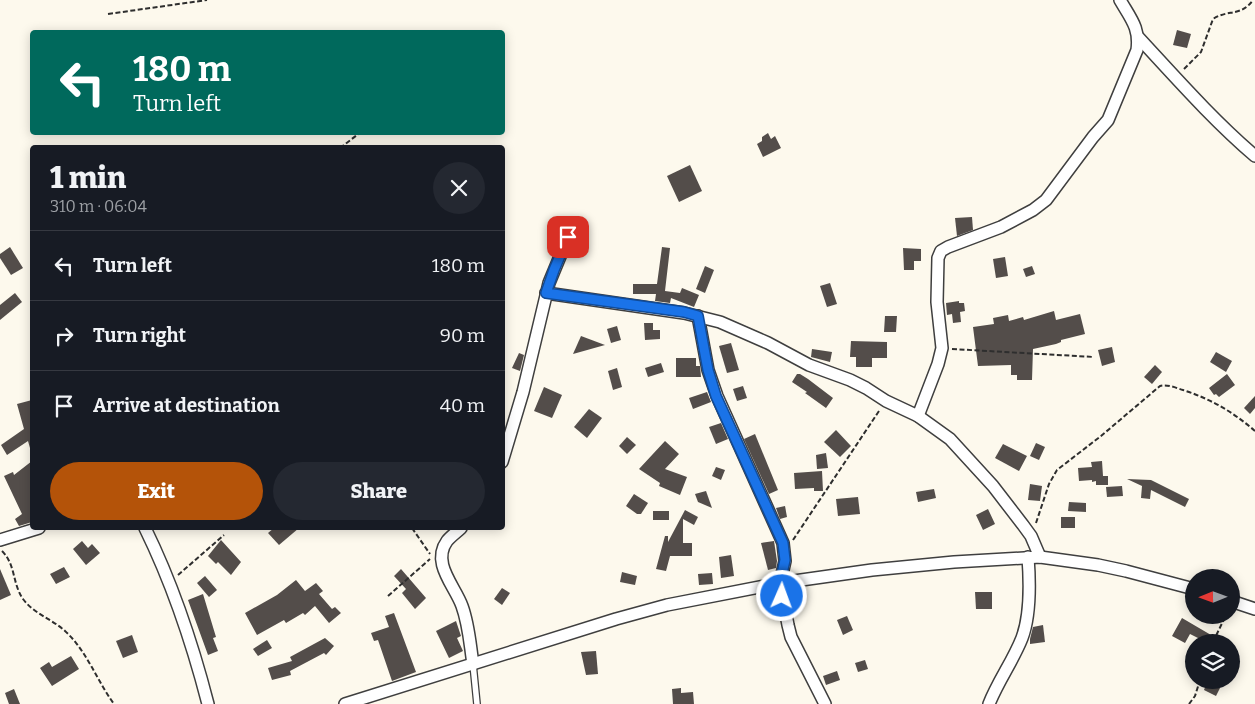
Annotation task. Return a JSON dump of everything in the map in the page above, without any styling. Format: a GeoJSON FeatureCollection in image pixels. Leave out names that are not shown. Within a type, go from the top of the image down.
{"type":"FeatureCollection","features":[{"type":"Feature","properties":{"kind":"street"},"geometry":{"type":"LineString","coordinates":[[1120,0],[1136,28],[1139,38],[1225,130],[1255,156]]}},
{"type":"Feature","properties":{"kind":"street"},"geometry":{"type":"LineString","coordinates":[[918,416],[938,364],[942,348],[937,288],[938,258],[941,251],[1018,219],[1034,210],[1046,200],[1108,120],[1137,50],[1139,38]]}},
{"type":"Feature","properties":{"kind":"street"},"geometry":{"type":"LineString","coordinates":[[505,452],[523,392],[546,293],[568,237]]}},
{"type":"Feature","properties":{"kind":"street"},"geometry":{"type":"LineString","coordinates":[[546,293],[684,312],[720,322],[809,365],[850,380],[886,401],[918,416],[950,439],[971,460],[1031,536],[1040,557]]}},
{"type":"Feature","properties":{"kind":"street"},"geometry":{"type":"LineString","coordinates":[[698,316],[708,370],[716,396],[780,533],[785,552],[780,583],[791,637],[825,704]]}},
{"type":"Feature","properties":{"kind":"street"},"geometry":{"type":"LineString","coordinates":[[0,540],[32,530]]}},
{"type":"Feature","properties":{"kind":"street"},"geometry":{"type":"LineString","coordinates":[[146,530],[170,582],[188,633],[208,704]]}},
{"type":"Feature","properties":{"kind":"street"},"geometry":{"type":"LineString","coordinates":[[459,530],[444,548],[442,556],[443,568],[462,605],[469,637],[472,664]]}},
{"type":"Feature","properties":{"kind":"street"},"geometry":{"type":"LineString","coordinates":[[989,704],[1026,627],[1028,557]]}},
{"type":"Feature","properties":{"kind":"street"},"geometry":{"type":"LineString","coordinates":[[346,704],[616,619],[667,605],[780,583],[881,569],[1040,557],[1098,565],[1185,587]]}},
{"type":"Feature","properties":{"kind":"street"},"geometry":{"type":"LineString","coordinates":[[1240,604],[1255,609]]}},
{"type":"Feature","properties":{"kind":"lane"},"geometry":{"type":"LineString","coordinates":[[472,664],[477,704]]}},
{"type":"Feature","properties":{"kind":"path"},"geometry":{"type":"LineString","coordinates":[[108,14],[207,0]]}},
{"type":"Feature","properties":{"kind":"path"},"geometry":{"type":"LineString","coordinates":[[1174,76],[1194,60],[1200,52],[1213,19],[1221,15],[1243,10],[1253,0]]}},
{"type":"Feature","properties":{"kind":"path"},"geometry":{"type":"LineString","coordinates":[[344,145],[357,135]]}},
{"type":"Feature","properties":{"kind":"path"},"geometry":{"type":"LineString","coordinates":[[942,348],[1094,357]]}},
{"type":"Feature","properties":{"kind":"path"},"geometry":{"type":"LineString","coordinates":[[1031,536],[1049,484],[1058,470],[1160,386],[1168,386],[1188,392],[1220,405],[1255,431]]}},
{"type":"Feature","properties":{"kind":"path"},"geometry":{"type":"LineString","coordinates":[[785,552],[886,401]]}},
{"type":"Feature","properties":{"kind":"path"},"geometry":{"type":"LineString","coordinates":[[413,530],[435,562]]}},
{"type":"Feature","properties":{"kind":"path"},"geometry":{"type":"LineString","coordinates":[[170,582],[224,536]]}},
{"type":"Feature","properties":{"kind":"path"},"geometry":{"type":"LineString","coordinates":[[0,549],[12,565],[22,597],[41,615],[66,632],[114,704]]}},
{"type":"Feature","properties":{"kind":"path"},"geometry":{"type":"LineString","coordinates":[[388,596],[432,557]]}},
{"type":"Feature","properties":{"kind":"path"},"geometry":{"type":"LineString","coordinates":[[1189,704],[1197,689]]}},
{"type":"Feature","properties":{"kind":"building"},"geometry":{"type":"Polygon","coordinates":[[[1177,30],[1191,34],[1187,48],[1173,45],[1177,30]]]}},
{"type":"Feature","properties":{"kind":"building"},"geometry":{"type":"Polygon","coordinates":[[[768,133],[771,139],[775,136],[781,148],[763,157],[757,144],[768,133]]]}},
{"type":"Feature","properties":{"kind":"building"},"geometry":{"type":"Polygon","coordinates":[[[690,165],[702,191],[679,202],[667,176],[690,165]]]}},
{"type":"Feature","properties":{"kind":"building"},"geometry":{"type":"Polygon","coordinates":[[[972,217],[973,230],[957,236],[955,218],[972,217]]]}},
{"type":"Feature","properties":{"kind":"building"},"geometry":{"type":"Polygon","coordinates":[[[10,247],[23,268],[11,275],[0,258],[0,254],[10,247]]]}},
{"type":"Feature","properties":{"kind":"building"},"geometry":{"type":"Polygon","coordinates":[[[662,247],[670,248],[665,291],[680,293],[682,288],[699,295],[694,307],[671,298],[670,303],[655,301],[656,294],[633,294],[633,284],[657,284],[662,247]]]}},
{"type":"Feature","properties":{"kind":"building"},"geometry":{"type":"Polygon","coordinates":[[[903,248],[921,249],[921,261],[914,261],[914,270],[904,270],[903,248]]]}},
{"type":"Feature","properties":{"kind":"building"},"geometry":{"type":"Polygon","coordinates":[[[1005,257],[1008,276],[996,278],[993,259],[1005,257]]]}},
{"type":"Feature","properties":{"kind":"building"},"geometry":{"type":"Polygon","coordinates":[[[705,266],[714,270],[705,293],[696,289],[705,266]]]}},
{"type":"Feature","properties":{"kind":"building"},"geometry":{"type":"Polygon","coordinates":[[[1032,266],[1035,274],[1026,277],[1023,269],[1032,266]]]}},
{"type":"Feature","properties":{"kind":"building"},"geometry":{"type":"Polygon","coordinates":[[[830,283],[837,304],[827,307],[820,286],[830,283]]]}},
{"type":"Feature","properties":{"kind":"building"},"geometry":{"type":"Polygon","coordinates":[[[15,293],[22,302],[0,320],[0,305],[15,293]]]}},
{"type":"Feature","properties":{"kind":"building"},"geometry":{"type":"Polygon","coordinates":[[[959,301],[959,303],[964,303],[965,311],[960,312],[961,322],[953,323],[952,314],[947,315],[946,303],[959,301]]]}},
{"type":"Feature","properties":{"kind":"building"},"geometry":{"type":"Polygon","coordinates":[[[1054,311],[1056,320],[1080,314],[1085,334],[1061,340],[1061,342],[1056,344],[1033,349],[1032,380],[1017,380],[1017,375],[1011,375],[1011,365],[978,366],[973,327],[994,324],[993,318],[1008,315],[1009,321],[1023,317],[1024,320],[1054,311]]]}},
{"type":"Feature","properties":{"kind":"building"},"geometry":{"type":"Polygon","coordinates":[[[885,316],[897,316],[896,332],[884,332],[885,316]]]}},
{"type":"Feature","properties":{"kind":"building"},"geometry":{"type":"Polygon","coordinates":[[[644,323],[653,323],[653,330],[660,330],[660,339],[645,340],[644,323]]]}},
{"type":"Feature","properties":{"kind":"building"},"geometry":{"type":"Polygon","coordinates":[[[617,326],[621,340],[611,343],[607,329],[617,326]]]}},
{"type":"Feature","properties":{"kind":"building"},"geometry":{"type":"Polygon","coordinates":[[[581,336],[605,345],[573,354],[581,336]]]}},
{"type":"Feature","properties":{"kind":"building"},"geometry":{"type":"Polygon","coordinates":[[[851,341],[887,342],[887,358],[872,358],[872,367],[856,367],[856,357],[850,357],[851,341]]]}},
{"type":"Feature","properties":{"kind":"building"},"geometry":{"type":"Polygon","coordinates":[[[731,343],[739,370],[727,373],[719,346],[731,343]]]}},
{"type":"Feature","properties":{"kind":"building"},"geometry":{"type":"Polygon","coordinates":[[[1112,347],[1115,362],[1102,366],[1098,350],[1112,347]]]}},
{"type":"Feature","properties":{"kind":"building"},"geometry":{"type":"Polygon","coordinates":[[[812,349],[832,352],[830,362],[811,357],[812,349]]]}},
{"type":"Feature","properties":{"kind":"building"},"geometry":{"type":"Polygon","coordinates":[[[1216,352],[1232,361],[1226,372],[1210,362],[1216,352]]]}},
{"type":"Feature","properties":{"kind":"building"},"geometry":{"type":"Polygon","coordinates":[[[519,353],[524,355],[520,371],[512,368],[519,353]]]}},
{"type":"Feature","properties":{"kind":"building"},"geometry":{"type":"Polygon","coordinates":[[[676,358],[696,358],[696,366],[700,366],[701,377],[676,377],[676,358]]]}},
{"type":"Feature","properties":{"kind":"building"},"geometry":{"type":"Polygon","coordinates":[[[661,363],[664,372],[648,377],[645,368],[661,363]]]}},
{"type":"Feature","properties":{"kind":"building"},"geometry":{"type":"Polygon","coordinates":[[[1155,365],[1162,372],[1152,384],[1144,377],[1155,365]]]}},
{"type":"Feature","properties":{"kind":"building"},"geometry":{"type":"Polygon","coordinates":[[[617,368],[622,387],[613,390],[608,371],[617,368]]]}},
{"type":"Feature","properties":{"kind":"building"},"geometry":{"type":"Polygon","coordinates":[[[797,374],[808,379],[833,398],[826,408],[792,382],[797,374]]]}},
{"type":"Feature","properties":{"kind":"building"},"geometry":{"type":"Polygon","coordinates":[[[1227,374],[1235,385],[1219,397],[1216,394],[1214,395],[1209,388],[1227,374]]]}},
{"type":"Feature","properties":{"kind":"building"},"geometry":{"type":"Polygon","coordinates":[[[743,386],[747,398],[737,401],[733,389],[743,386]]]}},
{"type":"Feature","properties":{"kind":"building"},"geometry":{"type":"Polygon","coordinates":[[[544,387],[562,395],[552,418],[534,411],[544,387]]]}},
{"type":"Feature","properties":{"kind":"building"},"geometry":{"type":"Polygon","coordinates":[[[707,392],[711,402],[693,409],[689,398],[707,392]]]}},
{"type":"Feature","properties":{"kind":"building"},"geometry":{"type":"Polygon","coordinates":[[[1255,396],[1255,408],[1250,414],[1244,408],[1255,396]]]}},
{"type":"Feature","properties":{"kind":"building"},"geometry":{"type":"Polygon","coordinates":[[[30,401],[30,448],[28,441],[7,455],[1,445],[24,429],[17,404],[30,401]]]}},
{"type":"Feature","properties":{"kind":"building"},"geometry":{"type":"Polygon","coordinates":[[[589,409],[602,418],[587,438],[574,427],[589,409]]]}},
{"type":"Feature","properties":{"kind":"building"},"geometry":{"type":"Polygon","coordinates":[[[721,423],[728,439],[716,444],[709,427],[721,423]]]}},
{"type":"Feature","properties":{"kind":"building"},"geometry":{"type":"Polygon","coordinates":[[[836,430],[851,446],[840,457],[824,442],[836,430]]]}},
{"type":"Feature","properties":{"kind":"building"},"geometry":{"type":"Polygon","coordinates":[[[755,434],[778,490],[769,494],[744,439],[755,434]]]}},
{"type":"Feature","properties":{"kind":"building"},"geometry":{"type":"Polygon","coordinates":[[[627,437],[636,445],[627,454],[619,446],[627,437]]]}},
{"type":"Feature","properties":{"kind":"building"},"geometry":{"type":"Polygon","coordinates":[[[665,441],[679,454],[665,469],[687,477],[680,495],[659,486],[660,483],[639,469],[665,441]]]}},
{"type":"Feature","properties":{"kind":"building"},"geometry":{"type":"Polygon","coordinates":[[[1036,443],[1045,447],[1039,460],[1030,456],[1036,443]]]}},
{"type":"Feature","properties":{"kind":"building"},"geometry":{"type":"Polygon","coordinates":[[[1003,444],[1027,456],[1019,471],[995,458],[1003,444]]]}},
{"type":"Feature","properties":{"kind":"building"},"geometry":{"type":"Polygon","coordinates":[[[826,453],[828,468],[817,469],[816,455],[826,453]]]}},
{"type":"Feature","properties":{"kind":"building"},"geometry":{"type":"Polygon","coordinates":[[[1102,461],[1103,476],[1108,476],[1108,485],[1096,485],[1096,481],[1092,482],[1092,480],[1079,481],[1078,468],[1092,467],[1091,462],[1102,461]]]}},
{"type":"Feature","properties":{"kind":"building"},"geometry":{"type":"Polygon","coordinates":[[[30,463],[30,523],[19,526],[15,519],[22,514],[4,476],[13,472],[14,475],[30,463]]]}},
{"type":"Feature","properties":{"kind":"building"},"geometry":{"type":"Polygon","coordinates":[[[716,467],[725,470],[721,480],[712,476],[716,467]]]}},
{"type":"Feature","properties":{"kind":"building"},"geometry":{"type":"Polygon","coordinates":[[[822,471],[823,491],[814,491],[814,488],[795,489],[794,473],[822,471]]]}},
{"type":"Feature","properties":{"kind":"building"},"geometry":{"type":"Polygon","coordinates":[[[1127,479],[1151,480],[1189,499],[1185,507],[1151,490],[1150,499],[1141,498],[1142,486],[1127,479]]]}},
{"type":"Feature","properties":{"kind":"building"},"geometry":{"type":"Polygon","coordinates":[[[1030,484],[1042,486],[1040,501],[1028,500],[1030,484]]]}},
{"type":"Feature","properties":{"kind":"building"},"geometry":{"type":"Polygon","coordinates":[[[1122,486],[1123,496],[1107,497],[1106,487],[1122,486]]]}},
{"type":"Feature","properties":{"kind":"building"},"geometry":{"type":"Polygon","coordinates":[[[934,489],[936,498],[918,502],[916,492],[934,489]]]}},
{"type":"Feature","properties":{"kind":"building"},"geometry":{"type":"Polygon","coordinates":[[[706,491],[712,508],[698,502],[695,494],[706,491]]]}},
{"type":"Feature","properties":{"kind":"building"},"geometry":{"type":"Polygon","coordinates":[[[634,494],[648,503],[641,514],[637,514],[626,506],[634,494]]]}},
{"type":"Feature","properties":{"kind":"building"},"geometry":{"type":"Polygon","coordinates":[[[858,497],[860,514],[838,516],[836,499],[858,497]]]}},
{"type":"Feature","properties":{"kind":"building"},"geometry":{"type":"Polygon","coordinates":[[[1069,502],[1086,503],[1086,512],[1068,511],[1069,502]]]}},
{"type":"Feature","properties":{"kind":"building"},"geometry":{"type":"Polygon","coordinates":[[[785,506],[787,517],[780,519],[776,508],[785,506]]]}},
{"type":"Feature","properties":{"kind":"building"},"geometry":{"type":"Polygon","coordinates":[[[988,509],[995,524],[983,530],[976,515],[988,509]]]}},
{"type":"Feature","properties":{"kind":"building"},"geometry":{"type":"Polygon","coordinates":[[[685,510],[698,517],[694,525],[683,519],[683,543],[692,543],[692,556],[670,556],[666,571],[656,569],[665,536],[668,536],[668,542],[685,510]]]}},
{"type":"Feature","properties":{"kind":"building"},"geometry":{"type":"Polygon","coordinates":[[[653,511],[669,511],[669,520],[653,520],[653,511]]]}},
{"type":"Feature","properties":{"kind":"building"},"geometry":{"type":"Polygon","coordinates":[[[1061,517],[1075,517],[1075,528],[1061,528],[1061,517]]]}},
{"type":"Feature","properties":{"kind":"building"},"geometry":{"type":"Polygon","coordinates":[[[272,530],[297,530],[279,545],[268,533],[272,530]]]}},
{"type":"Feature","properties":{"kind":"building"},"geometry":{"type":"Polygon","coordinates":[[[221,540],[241,562],[231,575],[218,562],[216,564],[208,556],[221,540]]]}},
{"type":"Feature","properties":{"kind":"building"},"geometry":{"type":"Polygon","coordinates":[[[82,541],[88,548],[92,544],[100,553],[86,565],[73,549],[82,541]]]}},
{"type":"Feature","properties":{"kind":"building"},"geometry":{"type":"Polygon","coordinates":[[[774,541],[777,561],[776,568],[768,570],[761,543],[774,541]]]}},
{"type":"Feature","properties":{"kind":"building"},"geometry":{"type":"Polygon","coordinates":[[[731,555],[734,576],[721,578],[719,557],[731,555]]]}},
{"type":"Feature","properties":{"kind":"building"},"geometry":{"type":"Polygon","coordinates":[[[64,567],[70,577],[56,584],[50,574],[64,567]]]}},
{"type":"Feature","properties":{"kind":"building"},"geometry":{"type":"Polygon","coordinates":[[[0,569],[11,595],[0,600],[0,569]]]}},
{"type":"Feature","properties":{"kind":"building"},"geometry":{"type":"Polygon","coordinates":[[[401,569],[426,598],[415,609],[402,593],[406,589],[394,576],[401,569]]]}},
{"type":"Feature","properties":{"kind":"building"},"geometry":{"type":"Polygon","coordinates":[[[622,572],[637,576],[635,585],[620,582],[622,572]]]}},
{"type":"Feature","properties":{"kind":"building"},"geometry":{"type":"Polygon","coordinates":[[[712,573],[713,584],[699,585],[698,574],[712,573]]]}},
{"type":"Feature","properties":{"kind":"building"},"geometry":{"type":"Polygon","coordinates":[[[205,576],[217,590],[209,597],[197,583],[205,576]]]}},
{"type":"Feature","properties":{"kind":"building"},"geometry":{"type":"Polygon","coordinates":[[[296,580],[305,591],[316,583],[323,591],[319,594],[332,609],[335,607],[341,613],[329,623],[315,606],[305,615],[303,613],[286,623],[284,620],[257,635],[245,613],[277,595],[296,580]]]}},
{"type":"Feature","properties":{"kind":"building"},"geometry":{"type":"Polygon","coordinates":[[[502,588],[510,593],[502,605],[494,599],[502,588]]]}},
{"type":"Feature","properties":{"kind":"building"},"geometry":{"type":"Polygon","coordinates":[[[975,592],[992,592],[992,609],[976,609],[975,592]]]}},
{"type":"Feature","properties":{"kind":"building"},"geometry":{"type":"Polygon","coordinates":[[[203,594],[216,637],[213,638],[218,651],[208,655],[188,600],[203,594]]]}},
{"type":"Feature","properties":{"kind":"building"},"geometry":{"type":"Polygon","coordinates":[[[394,613],[416,672],[392,681],[378,640],[374,641],[371,633],[389,627],[385,616],[394,613]]]}},
{"type":"Feature","properties":{"kind":"building"},"geometry":{"type":"Polygon","coordinates":[[[847,616],[853,630],[843,635],[837,620],[847,616]]]}},
{"type":"Feature","properties":{"kind":"building"},"geometry":{"type":"Polygon","coordinates":[[[1182,618],[1185,620],[1185,624],[1192,624],[1209,634],[1185,634],[1185,643],[1172,636],[1182,618]]]}},
{"type":"Feature","properties":{"kind":"building"},"geometry":{"type":"Polygon","coordinates":[[[456,621],[461,636],[457,638],[463,651],[449,658],[436,631],[456,621]]]}},
{"type":"Feature","properties":{"kind":"building"},"geometry":{"type":"Polygon","coordinates":[[[1043,625],[1045,642],[1030,644],[1033,627],[1043,625]]]}},
{"type":"Feature","properties":{"kind":"building"},"geometry":{"type":"Polygon","coordinates":[[[132,635],[138,652],[123,658],[116,641],[132,635]]]}},
{"type":"Feature","properties":{"kind":"building"},"geometry":{"type":"Polygon","coordinates":[[[325,638],[334,646],[326,655],[324,653],[290,671],[291,675],[272,680],[268,668],[292,661],[290,657],[325,638]]]}},
{"type":"Feature","properties":{"kind":"building"},"geometry":{"type":"Polygon","coordinates":[[[267,640],[272,648],[258,656],[253,649],[267,640]]]}},
{"type":"Feature","properties":{"kind":"building"},"geometry":{"type":"Polygon","coordinates":[[[596,651],[598,674],[586,675],[581,652],[596,651]]]}},
{"type":"Feature","properties":{"kind":"building"},"geometry":{"type":"Polygon","coordinates":[[[71,656],[79,669],[52,686],[40,668],[49,662],[52,667],[71,656]]]}},
{"type":"Feature","properties":{"kind":"building"},"geometry":{"type":"Polygon","coordinates":[[[865,660],[868,669],[858,672],[855,663],[865,660]]]}},
{"type":"Feature","properties":{"kind":"building"},"geometry":{"type":"Polygon","coordinates":[[[837,671],[840,680],[826,685],[823,676],[837,671]]]}},
{"type":"Feature","properties":{"kind":"building"},"geometry":{"type":"Polygon","coordinates":[[[681,688],[681,693],[693,692],[694,704],[673,704],[672,689],[681,688]]]}},
{"type":"Feature","properties":{"kind":"building"},"geometry":{"type":"Polygon","coordinates":[[[14,689],[20,704],[9,704],[5,693],[14,689]]]}},
{"type":"Feature","properties":{"kind":"building"},"geometry":{"type":"Polygon","coordinates":[[[1204,689],[1220,689],[1216,696],[1204,689]]]}},
{"type":"Feature","properties":{"kind":"route"},"geometry":{"type":"LineString","coordinates":[[568,237],[546,293],[684,312],[698,316],[703,348],[716,396],[771,513],[783,543],[785,560],[780,583],[782,596]]}}]}
